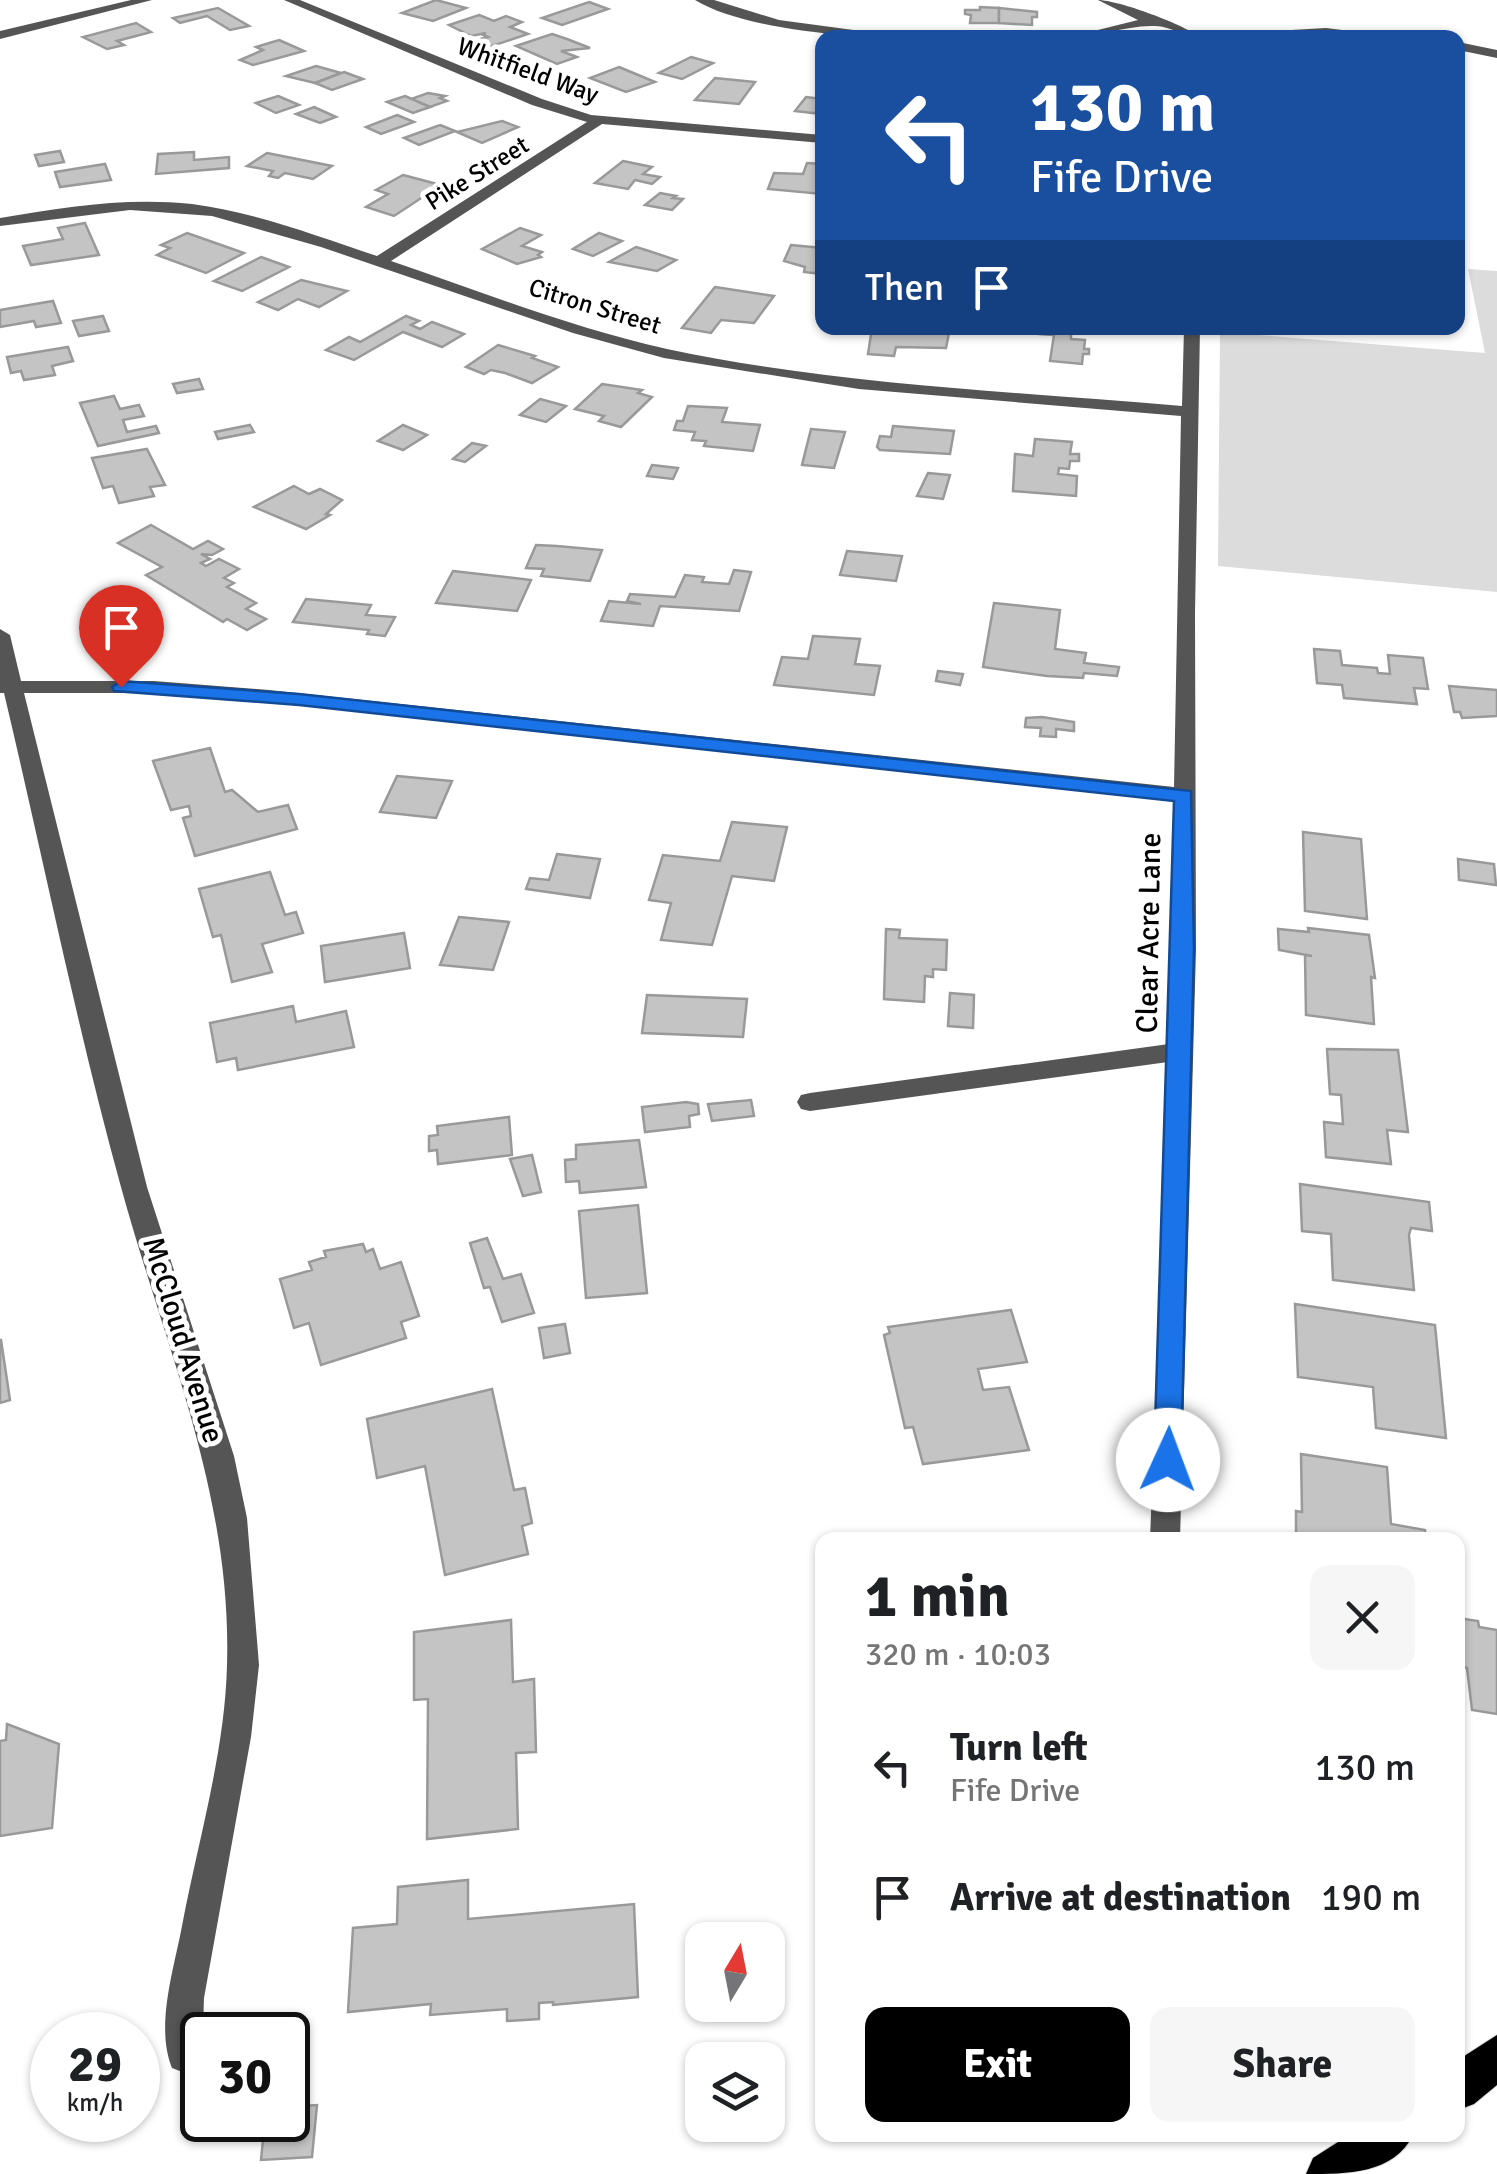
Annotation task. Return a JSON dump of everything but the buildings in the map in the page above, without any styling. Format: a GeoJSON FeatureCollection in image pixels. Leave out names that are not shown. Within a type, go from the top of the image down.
{"type":"FeatureCollection","features":[{"type":"Feature","properties":{"kind":"highway"},"geometry":{"type":"LineString","coordinates":[[1465,2082],[1497,2057]]}},
{"type":"Feature","properties":{"kind":"highway"},"geometry":{"type":"LineString","coordinates":[[1329,2174],[1379,2142]]}},
{"type":"Feature","properties":{"kind":"street"},"geometry":{"type":"LineString","coordinates":[[0,36],[146,0]]}},
{"type":"Feature","properties":{"kind":"street","name":"Whitfield Way"},"geometry":{"type":"LineString","coordinates":[[290,0],[537,102],[598,120],[815,138]]}},
{"type":"Feature","properties":{"kind":"street"},"geometry":{"type":"LineString","coordinates":[[701,0],[778,23],[838,30]]}},
{"type":"Feature","properties":{"kind":"street"},"geometry":{"type":"LineString","coordinates":[[1104,0],[1177,30]]}},
{"type":"Feature","properties":{"kind":"street"},"geometry":{"type":"LineString","coordinates":[[1104,0],[1109,30]]}},
{"type":"Feature","properties":{"kind":"street"},"geometry":{"type":"LineString","coordinates":[[1122,30],[1163,24],[1210,30]]}},
{"type":"Feature","properties":{"kind":"street"},"geometry":{"type":"LineString","coordinates":[[1465,47],[1497,54]]}},
{"type":"Feature","properties":{"kind":"street","name":"Pike Street"},"geometry":{"type":"LineString","coordinates":[[380,261],[598,120]]}},
{"type":"Feature","properties":{"kind":"street","name":"Citron Street"},"geometry":{"type":"LineString","coordinates":[[0,222],[118,207],[174,207],[253,221],[576,330],[706,362],[838,380],[1190,412]]}},
{"type":"Feature","properties":{"kind":"street","name":"Clear Acre Lane"},"geometry":{"type":"LineString","coordinates":[[1165,1532],[1179,1052],[1192,335]]}},
{"type":"Feature","properties":{"kind":"street","name":"McCloud Avenue"},"geometry":{"type":"LineString","coordinates":[[0,635],[7,687],[134,1187],[219,1456],[232,1518],[244,1666],[186,2012]]}},
{"type":"Feature","properties":{"kind":"street"},"geometry":{"type":"LineString","coordinates":[[7,687],[154,687],[238,694],[1184,796]]}},
{"type":"Feature","properties":{"kind":"street"},"geometry":{"type":"LineString","coordinates":[[810,1102],[1179,1052]]}},
{"type":"Feature","properties":{"kind":"shaded area"},"geometry":{"type":"Polygon","coordinates":[[[1468,269],[1497,271],[1497,592],[1218,566],[1220,335],[1485,353],[1468,269]]]}},
{"type":"Feature","properties":{"kind":"route"},"geometry":{"type":"LineString","coordinates":[[121,687],[299,700],[1184,796],[1184,949],[1168,1460]]}}]}
